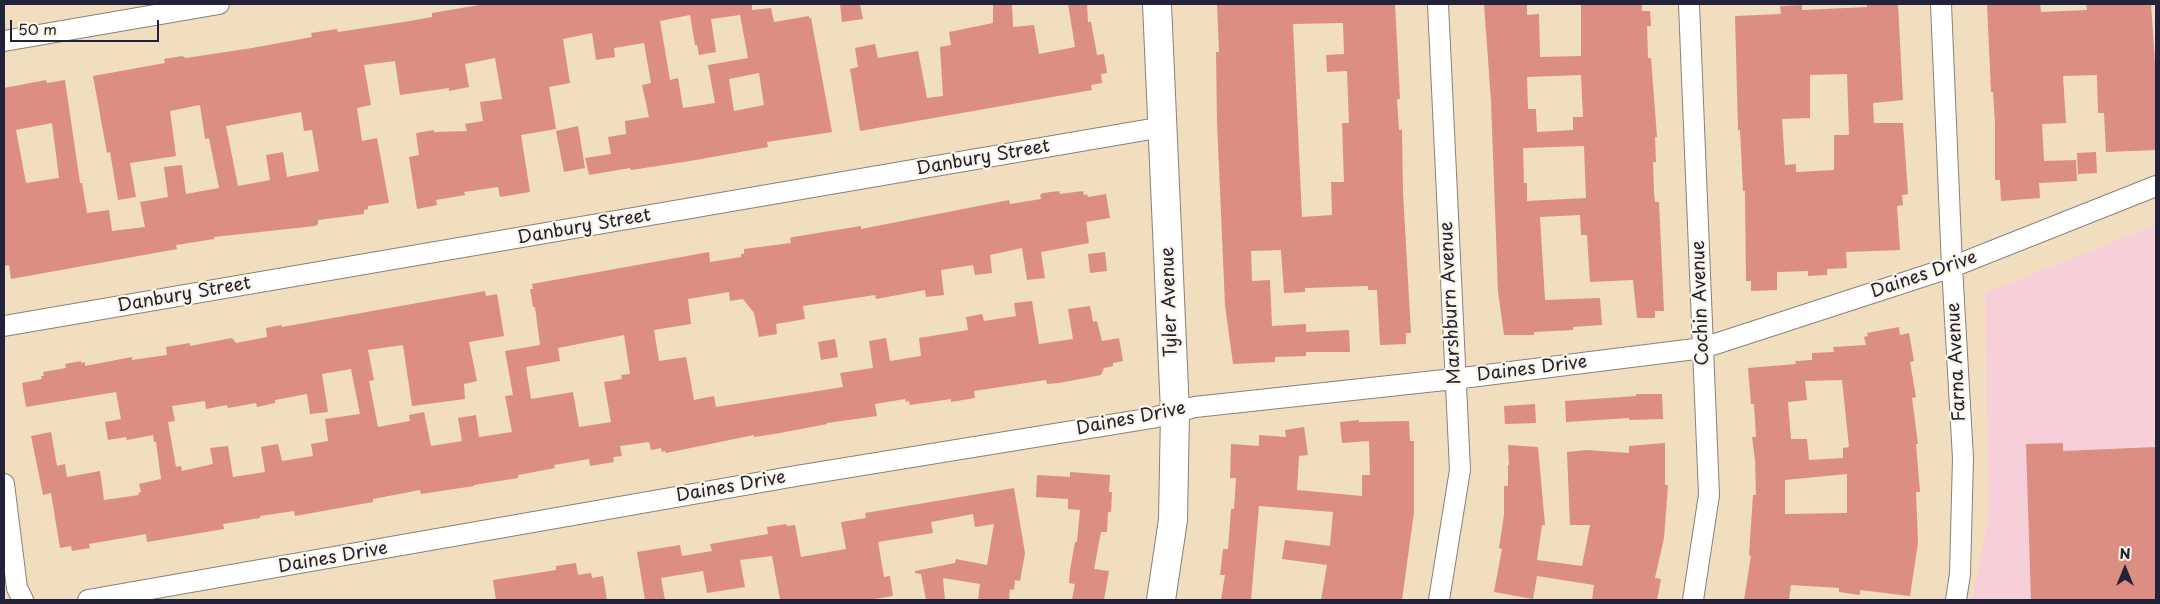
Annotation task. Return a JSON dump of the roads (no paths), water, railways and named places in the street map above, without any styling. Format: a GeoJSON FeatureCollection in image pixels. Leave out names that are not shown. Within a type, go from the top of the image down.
{"type":"FeatureCollection","features":[{"type":"Feature","properties":{"kind":"street"},"geometry":{"type":"LineString","coordinates":[[4,41],[219,4]]}},
{"type":"Feature","properties":{"kind":"street","name":"Tyler Avenue"},"geometry":{"type":"LineString","coordinates":[[1157,4],[1175,412],[1173,520],[1161,600]]}},
{"type":"Feature","properties":{"kind":"street","name":"Marshburn Avenue"},"geometry":{"type":"LineString","coordinates":[[1438,4],[1454,379],[1460,470],[1439,600]]}},
{"type":"Feature","properties":{"kind":"street","name":"Cochin Avenue"},"geometry":{"type":"LineString","coordinates":[[1688,4],[1709,495],[1693,600]]}},
{"type":"Feature","properties":{"kind":"street","name":"Farna Avenue"},"geometry":{"type":"LineString","coordinates":[[1941,4],[1952,267],[1963,458],[1960,574],[1956,600]]}},
{"type":"Feature","properties":{"kind":"street","name":"Danbury Street"},"geometry":{"type":"LineString","coordinates":[[4,326],[1163,128]]}},
{"type":"Feature","properties":{"kind":"street","name":"Daines Drive"},"geometry":{"type":"LineString","coordinates":[[88,600],[787,477],[1152,418],[1195,407],[1454,379],[1703,348],[1952,267],[2156,186]]}},
{"type":"Feature","properties":{"kind":"street"},"geometry":{"type":"LineString","coordinates":[[4,484],[17,588],[23,600]]}}]}
